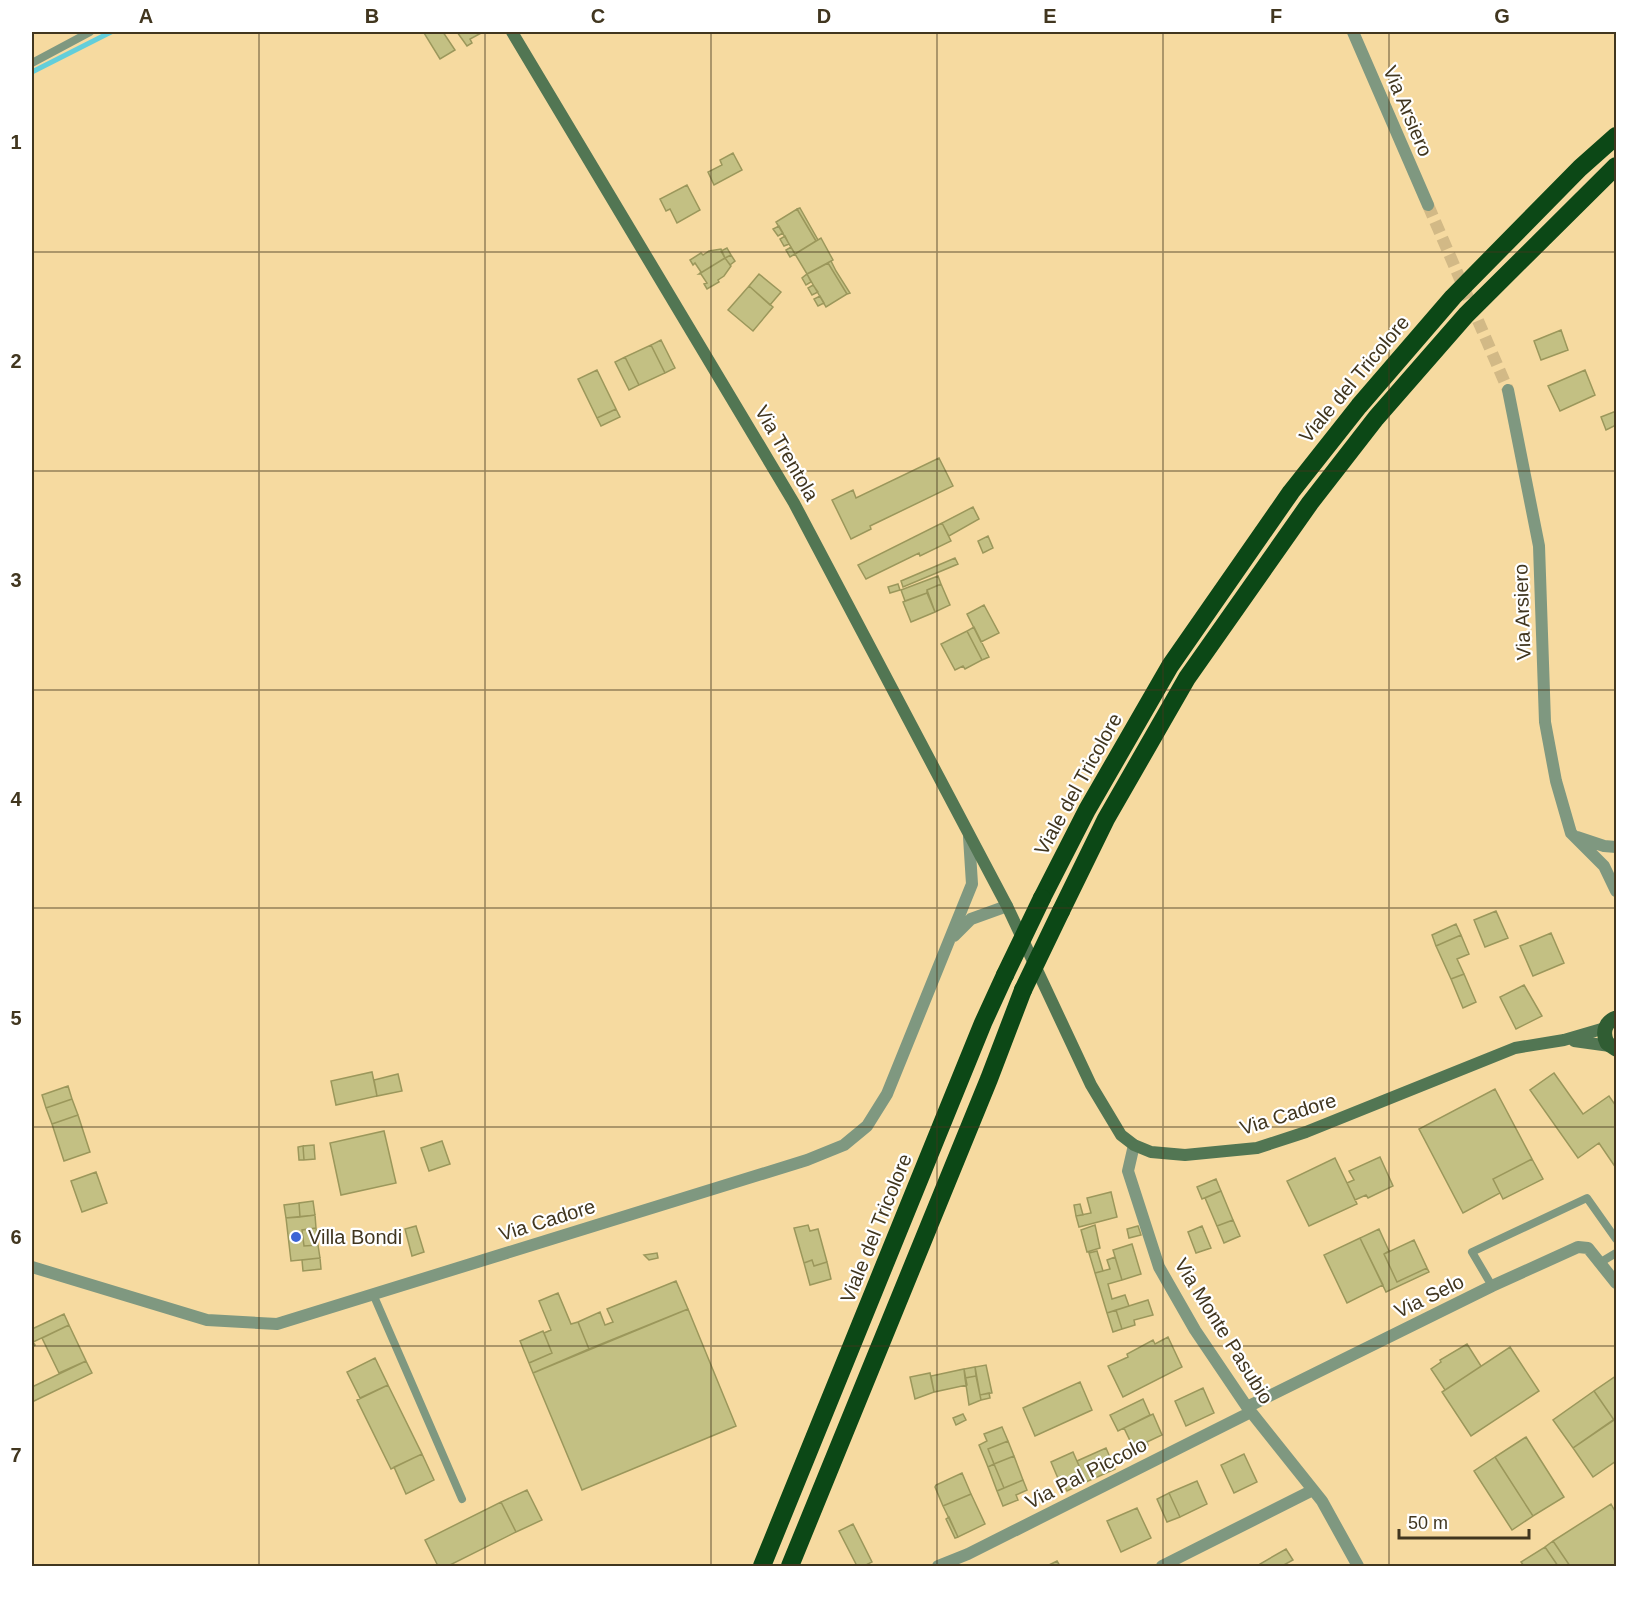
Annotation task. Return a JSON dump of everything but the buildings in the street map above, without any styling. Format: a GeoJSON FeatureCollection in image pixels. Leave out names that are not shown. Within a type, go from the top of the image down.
{"type":"FeatureCollection","features":[{"type":"Feature","properties":{"kind":"highway","name":"Viale del Tricolore"},"geometry":{"type":"LineString","coordinates":[[762,1566],[983,1023],[1042,898],[1087,810],[1170,666],[1291,492],[1359,406],[1453,297],[1580,168],[1617,136]]}},
{"type":"Feature","properties":{"kind":"highway"},"geometry":{"type":"LineString","coordinates":[[790,1566],[989,1079],[1023,990],[1106,819],[1187,678],[1310,503],[1376,418],[1466,315],[1617,166]]}},
{"type":"Feature","properties":{"kind":"main road"},"geometry":{"type":"LineString","coordinates":[[1615,1049],[1605,1038],[1617,1005]]}},
{"type":"Feature","properties":{"kind":"street","name":"Via Trentola"},"geometry":{"type":"LineString","coordinates":[[512,32],[794,503],[922,742],[1006,906]]}},
{"type":"Feature","properties":{"kind":"street","name":"Via Arsiero"},"geometry":{"type":"LineString","coordinates":[[1353,32],[1428,205]]}},
{"type":"Feature","properties":{"kind":"street","name":"Via Arsiero"},"geometry":{"type":"LineString","coordinates":[[1508,390],[1539,546],[1545,722],[1556,781],[1571,834]]}},
{"type":"Feature","properties":{"kind":"street"},"geometry":{"type":"LineString","coordinates":[[1571,834],[1586,841],[1617,847]]}},
{"type":"Feature","properties":{"kind":"street"},"geometry":{"type":"LineString","coordinates":[[1571,834],[1604,866],[1617,891]]}},
{"type":"Feature","properties":{"kind":"street","name":"Via Cadore"},"geometry":{"type":"LineString","coordinates":[[32,1267],[207,1320],[277,1324],[807,1161],[844,1145],[867,1126],[887,1094],[951,939],[972,884],[969,837]]}},
{"type":"Feature","properties":{"kind":"street","name":"Via Cadore"},"geometry":{"type":"LineString","coordinates":[[951,939],[971,919],[1006,906]]}},
{"type":"Feature","properties":{"kind":"street"},"geometry":{"type":"LineString","coordinates":[[1006,906],[1091,1085],[1121,1135],[1134,1145]]}},
{"type":"Feature","properties":{"kind":"street","name":"Via Cadore"},"geometry":{"type":"LineString","coordinates":[[1134,1145],[1151,1152],[1185,1155],[1257,1148],[1306,1132],[1515,1048],[1564,1040],[1610,1023]]}},
{"type":"Feature","properties":{"kind":"street","name":"Via Cadore"},"geometry":{"type":"LineString","coordinates":[[1564,1040],[1615,1049]]}},
{"type":"Feature","properties":{"kind":"street","name":"Via Monte Pasubio"},"geometry":{"type":"LineString","coordinates":[[1134,1145],[1128,1171],[1159,1267],[1195,1330],[1249,1410],[1322,1501],[1358,1566]]}},
{"type":"Feature","properties":{"kind":"street","name":"Via Selo"},"geometry":{"type":"LineString","coordinates":[[1249,1410],[1492,1286],[1578,1247],[1588,1248],[1617,1284]]}},
{"type":"Feature","properties":{"kind":"street","name":"Via Pal Piccolo"},"geometry":{"type":"LineString","coordinates":[[938,1566],[968,1554],[1249,1410]]}},
{"type":"Feature","properties":{"kind":"street"},"geometry":{"type":"LineString","coordinates":[[1162,1566],[1313,1490]]}},
{"type":"Feature","properties":{"kind":"lane"},"geometry":{"type":"LineString","coordinates":[[32,63],[90,32]]}},
{"type":"Feature","properties":{"kind":"lane"},"geometry":{"type":"LineString","coordinates":[[1492,1286],[1472,1252],[1587,1198],[1617,1239]]}},
{"type":"Feature","properties":{"kind":"lane"},"geometry":{"type":"LineString","coordinates":[[1601,1262],[1617,1253]]}},
{"type":"Feature","properties":{"kind":"lane"},"geometry":{"type":"LineString","coordinates":[[373,1294],[462,1499]]}},
{"type":"Feature","properties":{"kind":"waterway"},"geometry":{"type":"LineString","coordinates":[[32,72],[111,32]]}},
{"type":"Feature","properties":{"kind":"tunnel"},"geometry":{"type":"LineString","coordinates":[[1428,205],[1508,390]]}},
{"type":"Feature","properties":{"kind":"place","name":"Villa Bondi"},"geometry":{"type":"Point","coordinates":[296,1237]}}]}
